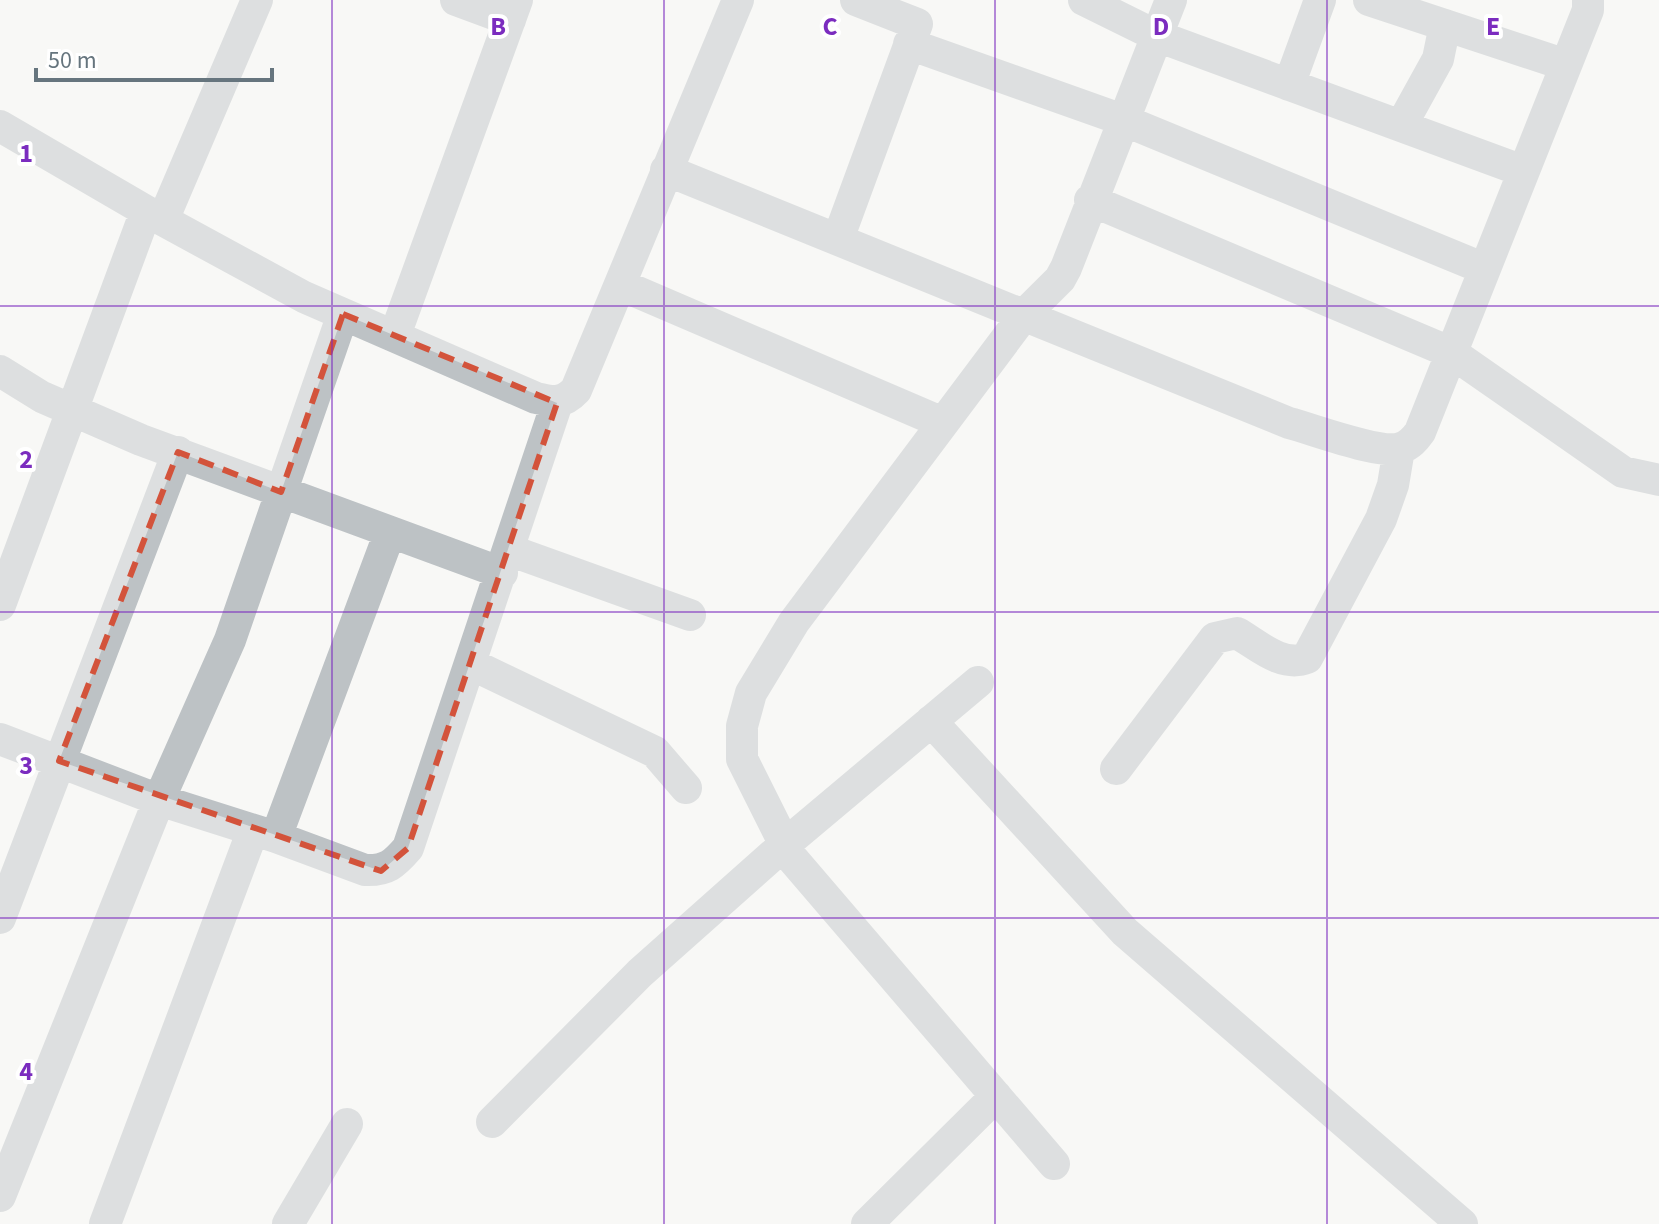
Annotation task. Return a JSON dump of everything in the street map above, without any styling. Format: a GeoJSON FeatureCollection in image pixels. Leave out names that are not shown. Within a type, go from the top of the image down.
{"type":"FeatureCollection","features":[{"type":"Feature","properties":{"kind":"street"},"geometry":{"type":"LineString","coordinates":[[0,605],[73,409],[155,216],[257,0]]}},
{"type":"Feature","properties":{"kind":"street"},"geometry":{"type":"LineString","coordinates":[[395,335],[514,10],[456,0]]}},
{"type":"Feature","properties":{"kind":"street"},"geometry":{"type":"LineString","coordinates":[[0,126],[155,216],[304,297],[536,398],[557,403],[568,399],[576,390],[738,0]]}},
{"type":"Feature","properties":{"kind":"street"},"geometry":{"type":"LineString","coordinates":[[856,0],[917,23],[1123,120],[1485,269]]}},
{"type":"Feature","properties":{"kind":"street"},"geometry":{"type":"LineString","coordinates":[[1084,0],[1157,36],[1523,171]]}},
{"type":"Feature","properties":{"kind":"street"},"geometry":{"type":"LineString","coordinates":[[1054,1164],[791,857],[742,759],[742,726],[751,693],[794,622],[1024,315],[1060,279],[1171,0]]}},
{"type":"Feature","properties":{"kind":"street"},"geometry":{"type":"LineString","coordinates":[[1289,85],[1320,0]]}},
{"type":"Feature","properties":{"kind":"street"},"geometry":{"type":"LineString","coordinates":[[1369,0],[1566,65]]}},
{"type":"Feature","properties":{"kind":"street"},"geometry":{"type":"LineString","coordinates":[[666,170],[1289,423],[1382,449],[1399,449],[1411,443],[1420,432],[1588,10],[1588,0]]}},
{"type":"Feature","properties":{"kind":"street"},"geometry":{"type":"LineString","coordinates":[[838,239],[917,23]]}},
{"type":"Feature","properties":{"kind":"street"},"geometry":{"type":"LineString","coordinates":[[1401,126],[1438,59],[1445,25]]}},
{"type":"Feature","properties":{"kind":"street"},"geometry":{"type":"LineString","coordinates":[[1090,200],[1452,353],[1623,472],[1659,480]]}},
{"type":"Feature","properties":{"kind":"street"},"geometry":{"type":"LineString","coordinates":[[621,285],[943,423]]}},
{"type":"Feature","properties":{"kind":"street"},"geometry":{"type":"LineString","coordinates":[[0,1196],[159,800],[230,640],[343,314]]}},
{"type":"Feature","properties":{"kind":"street"},"geometry":{"type":"LineString","coordinates":[[0,371],[42,397],[141,440],[390,532],[690,615]]}},
{"type":"Feature","properties":{"kind":"street"},"geometry":{"type":"LineString","coordinates":[[0,739],[159,800],[264,833],[365,870],[381,871],[393,866],[408,848],[557,403]]}},
{"type":"Feature","properties":{"kind":"street"},"geometry":{"type":"LineString","coordinates":[[1116,769],[1215,638],[1237,633],[1282,660],[1307,658],[1381,519],[1393,485],[1399,449]]}},
{"type":"Feature","properties":{"kind":"street"},"geometry":{"type":"LineString","coordinates":[[0,918],[10,856],[59,761],[178,452]]}},
{"type":"Feature","properties":{"kind":"street"},"geometry":{"type":"LineString","coordinates":[[105,1224],[390,532]]}},
{"type":"Feature","properties":{"kind":"street"},"geometry":{"type":"LineString","coordinates":[[471,664],[655,752],[686,788]]}},
{"type":"Feature","properties":{"kind":"street"},"geometry":{"type":"LineString","coordinates":[[492,1122],[640,973],[784,845],[978,682]]}},
{"type":"Feature","properties":{"kind":"street"},"geometry":{"type":"LineString","coordinates":[[931,721],[1125,932],[1462,1224]]}},
{"type":"Feature","properties":{"kind":"street"},"geometry":{"type":"LineString","coordinates":[[867,1224],[996,1096]]}},
{"type":"Feature","properties":{"kind":"street"},"geometry":{"type":"LineString","coordinates":[[288,1224],[347,1124]]}},
{"type":"Feature","properties":{"kind":"highlighted area"},"geometry":{"type":"Polygon","coordinates":[[[343,314],[557,403],[408,848],[381,871],[59,761],[178,452],[281,492],[343,314]]]}}]}
